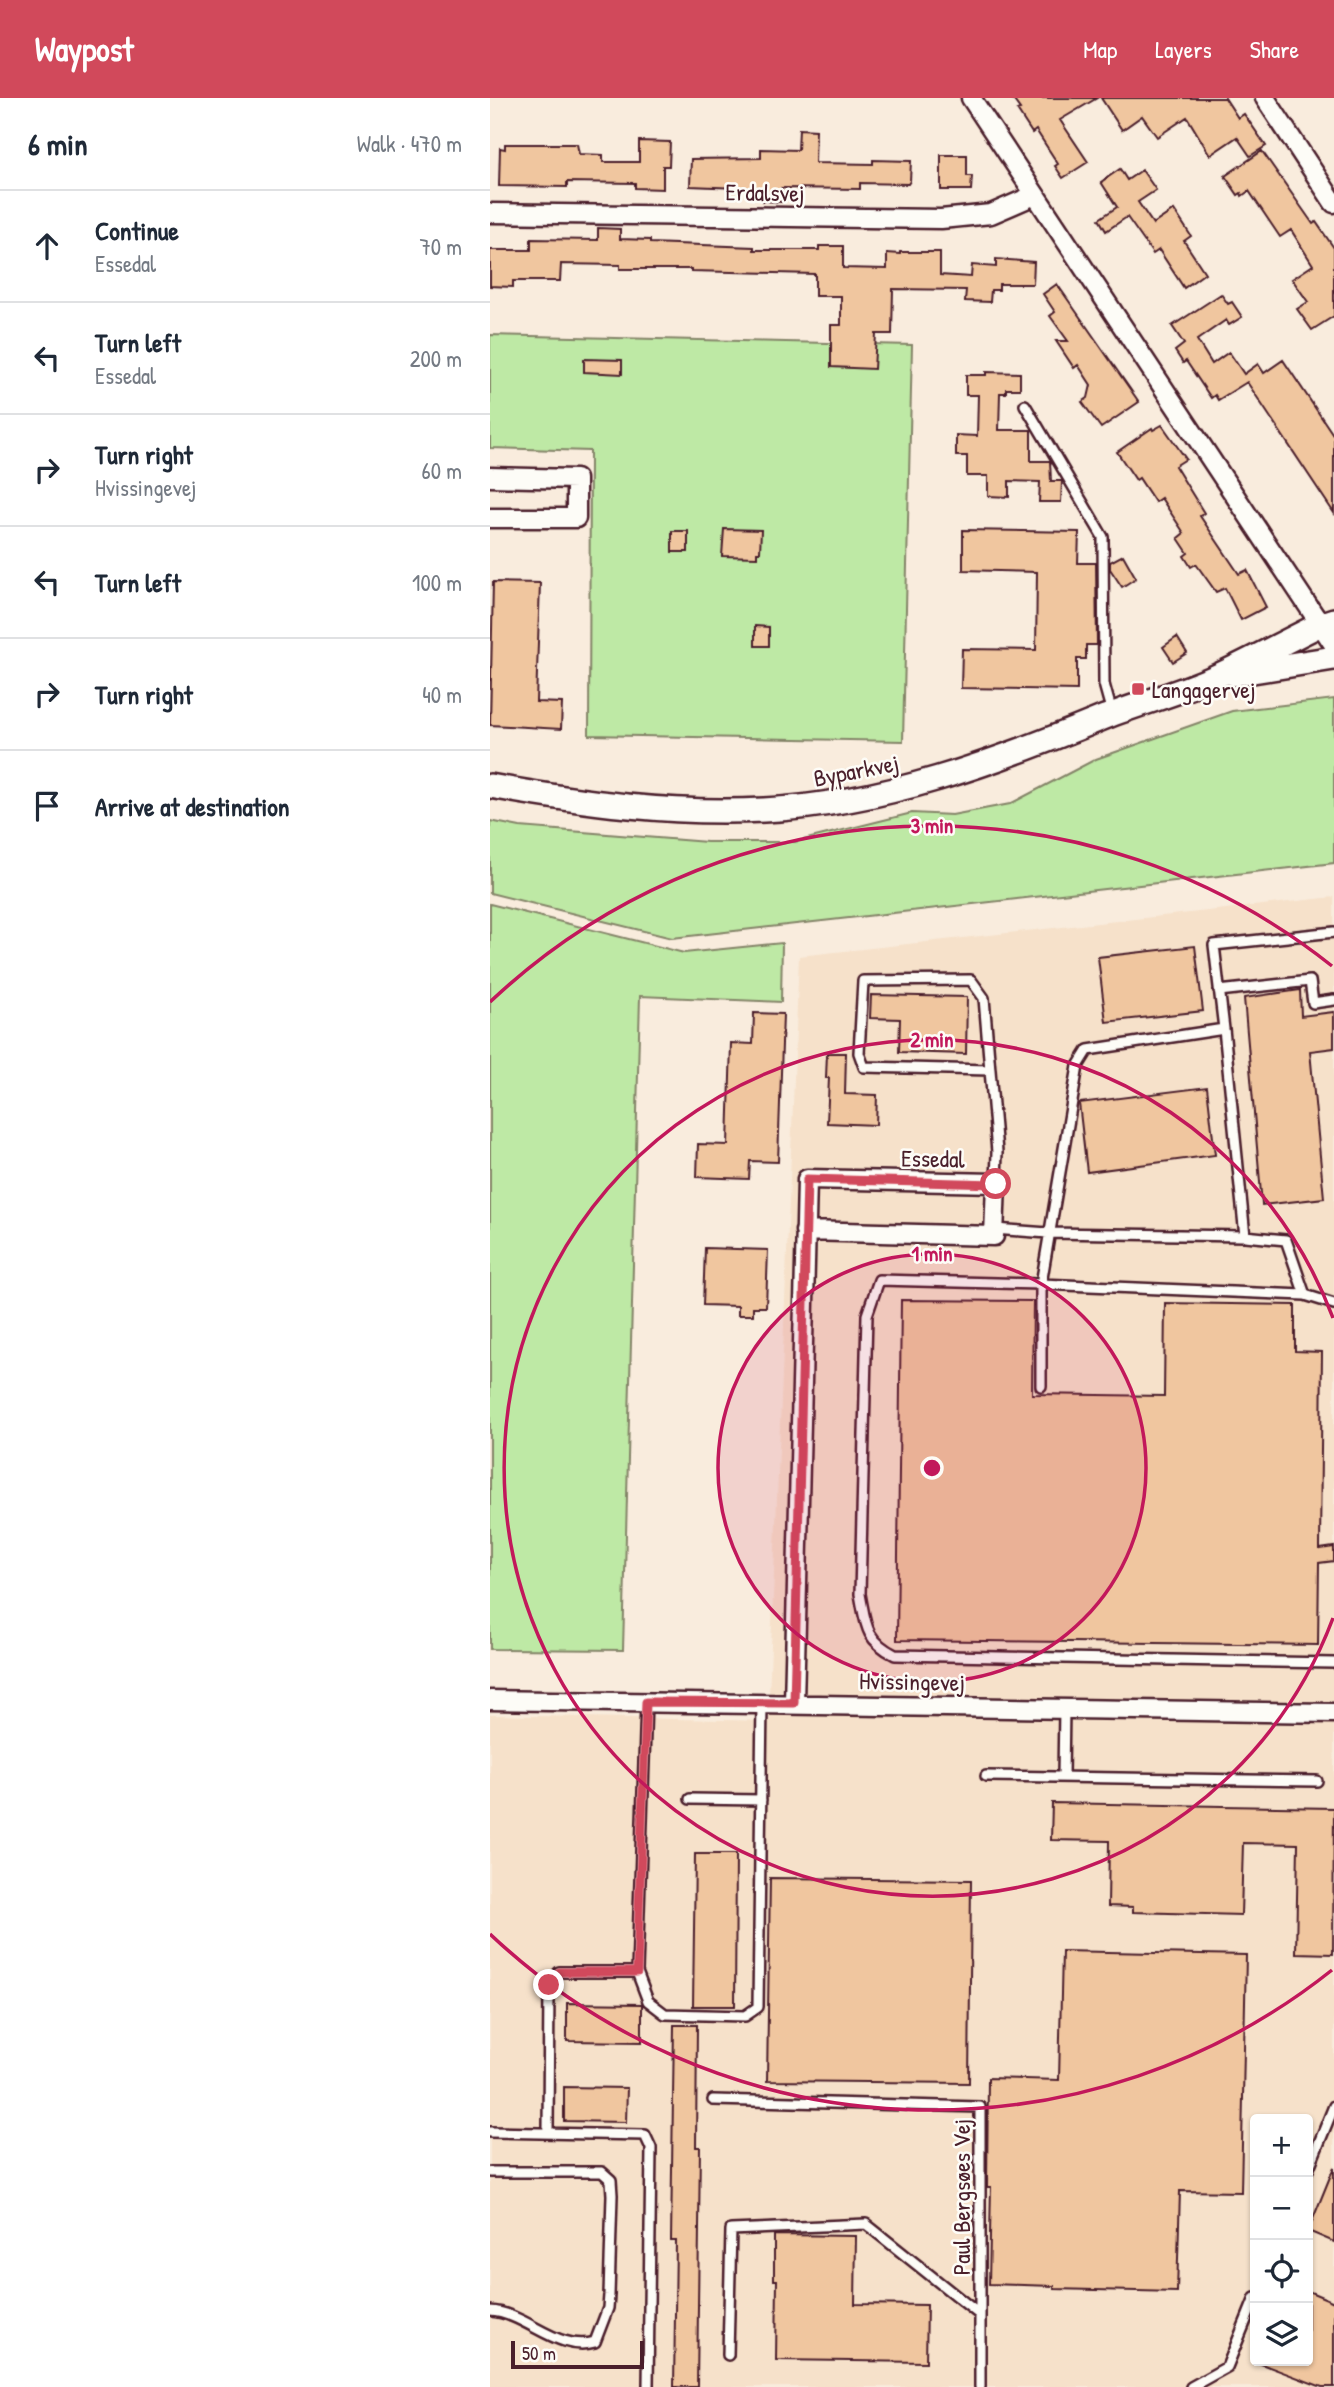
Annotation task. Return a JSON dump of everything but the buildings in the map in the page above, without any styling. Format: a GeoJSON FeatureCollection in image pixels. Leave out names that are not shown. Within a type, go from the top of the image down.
{"type":"FeatureCollection","features":[{"type":"Feature","properties":{"kind":"street"},"geometry":{"type":"LineString","coordinates":[[971,98],[1326,622],[1334,645]]}},
{"type":"Feature","properties":{"kind":"street"},"geometry":{"type":"LineString","coordinates":[[1265,98],[1334,203]]}},
{"type":"Feature","properties":{"kind":"street","name":"Erdalsvej"},"geometry":{"type":"LineString","coordinates":[[490,213],[941,219],[991,215],[1035,195]]}},
{"type":"Feature","properties":{"kind":"street"},"geometry":{"type":"LineString","coordinates":[[490,477],[576,479],[576,518],[490,518]]}},
{"type":"Feature","properties":{"kind":"street","name":"Byparkvej"},"geometry":{"type":"LineString","coordinates":[[490,786],[556,798],[704,810],[764,810],[830,803],[941,779],[1037,745],[1214,677],[1326,622]]}},
{"type":"Feature","properties":{"kind":"street","name":"Byparkvej"},"geometry":{"type":"LineString","coordinates":[[1214,677],[1334,658]]}},
{"type":"Feature","properties":{"kind":"street","name":"Essedal"},"geometry":{"type":"LineString","coordinates":[[794,1703],[807,1179],[996,1184],[995,1229]]}},
{"type":"Feature","properties":{"kind":"street"},"geometry":{"type":"LineString","coordinates":[[805,1231],[994,1236],[995,1229]]}},
{"type":"Feature","properties":{"kind":"street","name":"Hvissingevej"},"geometry":{"type":"LineString","coordinates":[[490,1700],[1334,1713]]}},
{"type":"Feature","properties":{"kind":"lane"},"geometry":{"type":"LineString","coordinates":[[1025,405],[1103,537],[1104,684],[1113,715]]}},
{"type":"Feature","properties":{"kind":"lane"},"geometry":{"type":"LineString","coordinates":[[1245,1236],[1213,945],[1334,932]]}},
{"type":"Feature","properties":{"kind":"lane"},"geometry":{"type":"LineString","coordinates":[[990,1070],[864,1067],[859,1053],[863,981],[971,979],[984,998],[997,1152],[996,1184]]}},
{"type":"Feature","properties":{"kind":"lane"},"geometry":{"type":"LineString","coordinates":[[1219,991],[1310,981],[1313,1003],[1334,1000]]}},
{"type":"Feature","properties":{"kind":"lane"},"geometry":{"type":"LineString","coordinates":[[1041,1386],[1041,1284],[1078,1066],[1088,1050],[1224,1029]]}},
{"type":"Feature","properties":{"kind":"lane"},"geometry":{"type":"LineString","coordinates":[[995,1229],[1048,1233],[1245,1236],[1286,1240],[1305,1295]]}},
{"type":"Feature","properties":{"kind":"lane"},"geometry":{"type":"LineString","coordinates":[[1334,1304],[1305,1295],[879,1280],[867,1315],[860,1594],[867,1629],[879,1647],[895,1655],[1334,1663]]}},
{"type":"Feature","properties":{"kind":"lane"},"geometry":{"type":"LineString","coordinates":[[646,1702],[637,1972],[648,2001],[665,2014],[745,2015],[758,2007],[762,1703]]}},
{"type":"Feature","properties":{"kind":"lane"},"geometry":{"type":"LineString","coordinates":[[1063,1777],[1065,1708]]}},
{"type":"Feature","properties":{"kind":"lane"},"geometry":{"type":"LineString","coordinates":[[986,1776],[1317,1781]]}},
{"type":"Feature","properties":{"kind":"lane"},"geometry":{"type":"LineString","coordinates":[[690,1799],[761,1800]]}},
{"type":"Feature","properties":{"kind":"lane"},"geometry":{"type":"LineString","coordinates":[[548,2133],[549,1985],[559,1972],[637,1972]]}},
{"type":"Feature","properties":{"kind":"lane","name":"Paul Bergsøes Vej"},"geometry":{"type":"LineString","coordinates":[[713,2100],[980,2107],[980,2387]]}},
{"type":"Feature","properties":{"kind":"lane"},"geometry":{"type":"LineString","coordinates":[[1313,2158],[1334,2106]]}},
{"type":"Feature","properties":{"kind":"lane"},"geometry":{"type":"LineString","coordinates":[[490,2132],[645,2135],[651,2148],[648,2387]]}},
{"type":"Feature","properties":{"kind":"lane"},"geometry":{"type":"LineString","coordinates":[[490,2172],[602,2172],[611,2180],[612,2195],[608,2308],[595,2342],[571,2344],[506,2314],[490,2311]]}},
{"type":"Feature","properties":{"kind":"lane"},"geometry":{"type":"LineString","coordinates":[[728,2355],[731,2230],[866,2224],[980,2315]]}},
{"type":"Feature","properties":{"kind":"lane"},"geometry":{"type":"LineString","coordinates":[[1191,2387],[1227,2367],[1253,2303]]}},
{"type":"Feature","properties":{"kind":"shaded area"},"geometry":{"type":"Polygon","coordinates":[[[1334,897],[1334,2387],[490,2387],[490,1715],[768,1721],[799,956],[1334,897]]]}},
{"type":"Feature","properties":{"kind":"green space"},"geometry":{"type":"Polygon","coordinates":[[[490,335],[912,345],[903,741],[589,735],[590,451],[490,448],[490,335]]]}},
{"type":"Feature","properties":{"kind":"green space"},"geometry":{"type":"Polygon","coordinates":[[[1334,699],[1334,863],[672,938],[490,893],[490,821],[520,827],[707,842],[795,842],[912,813],[952,815],[1010,804],[1096,759],[1232,711],[1334,699]]]}},
{"type":"Feature","properties":{"kind":"green space"},"geometry":{"type":"Polygon","coordinates":[[[490,904],[684,953],[782,943],[781,1002],[640,996],[623,1650],[490,1649],[490,904]]]}},
{"type":"Feature","properties":{"kind":"place","name":"Langagervej"},"geometry":{"type":"Point","coordinates":[1138,689]}},
{"type":"Feature","properties":{"kind":"route"},"geometry":{"type":"LineString","coordinates":[[549,1985],[559,1972],[637,1972],[646,1702],[794,1703],[807,1179],[996,1184]]}}]}
